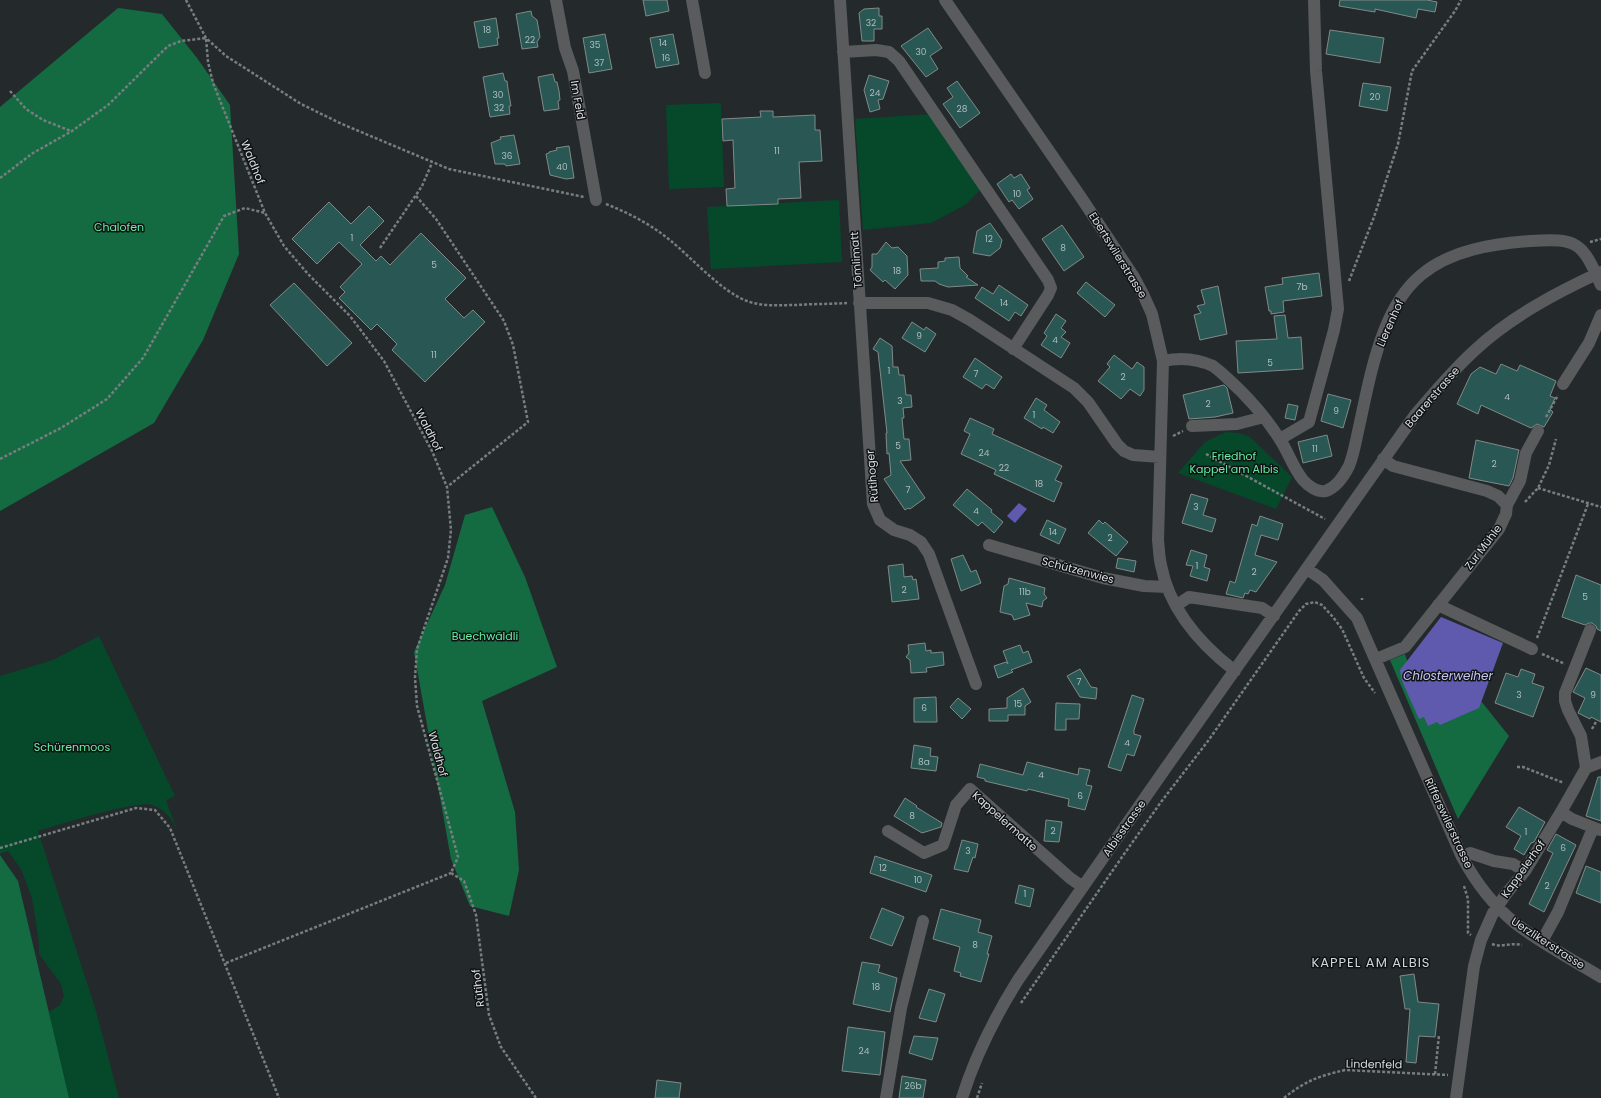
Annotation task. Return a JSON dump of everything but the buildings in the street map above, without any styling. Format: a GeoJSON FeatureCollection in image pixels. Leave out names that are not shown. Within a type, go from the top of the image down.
{"type":"FeatureCollection","features":[{"type":"Feature","properties":{"kind":"street","name":"Im Feld"},"geometry":{"type":"LineString","coordinates":[[556,0],[565,48],[573,71],[596,200]]}},
{"type":"Feature","properties":{"kind":"street"},"geometry":{"type":"LineString","coordinates":[[692,0],[705,72]]}},
{"type":"Feature","properties":{"kind":"street","name":"Tömlimatt"},"geometry":{"type":"LineString","coordinates":[[840,0],[859,303],[928,304],[946,309],[970,320],[1074,388],[1088,402],[1117,444],[1124,451],[1133,455],[1160,457]]}},
{"type":"Feature","properties":{"kind":"street","name":"Ebertswilerstrasse"},"geometry":{"type":"LineString","coordinates":[[945,0],[1134,277],[1152,314],[1163,361],[1158,540],[1161,565],[1168,587],[1191,630],[1235,671]]}},
{"type":"Feature","properties":{"kind":"street"},"geometry":{"type":"LineString","coordinates":[[1280,439],[1309,422],[1334,330],[1338,309],[1316,71],[1314,0]]}},
{"type":"Feature","properties":{"kind":"street"},"geometry":{"type":"LineString","coordinates":[[843,52],[876,50],[888,52],[899,61],[1048,280],[1051,288],[1048,295],[1013,349]]}},
{"type":"Feature","properties":{"kind":"street","name":"Lierenhof"},"geometry":{"type":"LineString","coordinates":[[1163,361],[1183,358],[1198,360],[1214,367],[1234,384],[1264,417],[1280,439],[1303,480],[1318,491],[1324,491],[1333,488],[1339,482],[1351,461],[1373,366],[1384,332],[1392,312],[1404,292],[1421,275],[1442,261],[1462,252],[1489,246],[1552,240],[1568,241],[1580,248],[1588,258],[1599,277]]}},
{"type":"Feature","properties":{"kind":"street","name":"Baarerstrasse"},"geometry":{"type":"LineString","coordinates":[[1307,569],[1383,460],[1444,380],[1497,332],[1529,310],[1563,291],[1599,277]]}},
{"type":"Feature","properties":{"kind":"street","name":"Rütihoger"},"geometry":{"type":"LineString","coordinates":[[859,303],[873,504],[880,520],[894,530],[910,535],[922,542],[929,554],[976,684]]}},
{"type":"Feature","properties":{"kind":"street"},"geometry":{"type":"LineString","coordinates":[[1562,384],[1589,343],[1601,315]]}},
{"type":"Feature","properties":{"kind":"street"},"geometry":{"type":"LineString","coordinates":[[1192,426],[1237,424],[1264,417]]}},
{"type":"Feature","properties":{"kind":"street","name":"Zur Mühle"},"geometry":{"type":"LineString","coordinates":[[1376,659],[1405,647],[1499,529],[1506,514],[1507,506],[1520,482],[1526,453],[1538,431]]}},
{"type":"Feature","properties":{"kind":"street"},"geometry":{"type":"LineString","coordinates":[[1383,460],[1393,466],[1487,491],[1498,496],[1507,506]]}},
{"type":"Feature","properties":{"kind":"street","name":"Schützenwies"},"geometry":{"type":"LineString","coordinates":[[989,545],[1103,578],[1144,586],[1168,587]]}},
{"type":"Feature","properties":{"kind":"street","name":"Albisstrasse"},"geometry":{"type":"LineString","coordinates":[[962,1098],[978,1052],[1005,1002],[1083,887],[1307,569]]}},
{"type":"Feature","properties":{"kind":"street","name":"Rifferswilerstrasse"},"geometry":{"type":"LineString","coordinates":[[1307,569],[1323,580],[1358,618],[1462,857],[1497,907]]}},
{"type":"Feature","properties":{"kind":"street"},"geometry":{"type":"LineString","coordinates":[[1177,605],[1190,597],[1262,608],[1274,616]]}},
{"type":"Feature","properties":{"kind":"street"},"geometry":{"type":"LineString","coordinates":[[1438,605],[1532,649]]}},
{"type":"Feature","properties":{"kind":"street"},"geometry":{"type":"LineString","coordinates":[[1590,630],[1564,693],[1565,701],[1581,736],[1586,768],[1601,762]]}},
{"type":"Feature","properties":{"kind":"street","name":"Kappelerhof"},"geometry":{"type":"LineString","coordinates":[[1497,907],[1525,871],[1575,790],[1586,768]]}},
{"type":"Feature","properties":{"kind":"street","name":"Kappelermatte"},"geometry":{"type":"LineString","coordinates":[[888,831],[924,853],[943,844],[956,805],[970,789],[1070,878],[1083,887]]}},
{"type":"Feature","properties":{"kind":"street"},"geometry":{"type":"LineString","coordinates":[[1542,941],[1558,912],[1597,829],[1561,812]]}},
{"type":"Feature","properties":{"kind":"street"},"geometry":{"type":"LineString","coordinates":[[1462,857],[1470,853],[1494,861],[1513,864],[1525,871]]}},
{"type":"Feature","properties":{"kind":"street"},"geometry":{"type":"LineString","coordinates":[[1456,1098],[1474,966],[1481,940],[1497,907]]}},
{"type":"Feature","properties":{"kind":"street","name":"Uerzlikerstrasse"},"geometry":{"type":"LineString","coordinates":[[1497,907],[1516,923],[1542,941],[1601,977]]}},
{"type":"Feature","properties":{"kind":"street"},"geometry":{"type":"LineString","coordinates":[[886,1098],[901,1008],[923,922]]}},
{"type":"Feature","properties":{"kind":"path"},"geometry":{"type":"LineString","coordinates":[[186,0],[206,38],[226,56],[301,104],[342,124],[449,169],[596,200],[616,208],[653,228],[671,241],[724,288],[748,302],[765,305],[859,303]]}},
{"type":"Feature","properties":{"kind":"path"},"geometry":{"type":"LineString","coordinates":[[1346,288],[1374,217],[1398,144],[1412,71],[1461,0]]}},
{"type":"Feature","properties":{"kind":"path"},"geometry":{"type":"LineString","coordinates":[[0,178],[34,152],[72,132],[108,104],[168,46],[181,41],[206,38]]}},
{"type":"Feature","properties":{"kind":"path","name":"Waldhof"},"geometry":{"type":"LineString","coordinates":[[206,38],[208,62],[213,83],[265,213],[284,246],[308,274],[350,316],[384,361],[432,451],[446,487],[451,530],[448,558],[417,649],[415,678],[417,706],[458,857],[451,873]]}},
{"type":"Feature","properties":{"kind":"path"},"geometry":{"type":"LineString","coordinates":[[10,91],[26,109],[43,120],[72,132]]}},
{"type":"Feature","properties":{"kind":"path"},"geometry":{"type":"LineString","coordinates":[[380,248],[416,196],[432,163]]}},
{"type":"Feature","properties":{"kind":"path"},"geometry":{"type":"LineString","coordinates":[[416,196],[436,219],[504,321],[513,345],[528,422],[446,487]]}},
{"type":"Feature","properties":{"kind":"path"},"geometry":{"type":"LineString","coordinates":[[0,459],[61,428],[107,399],[143,358],[224,216],[245,208],[265,213]]}},
{"type":"Feature","properties":{"kind":"path"},"geometry":{"type":"LineString","coordinates":[[1546,417],[1562,384]]}},
{"type":"Feature","properties":{"kind":"path"},"geometry":{"type":"LineString","coordinates":[[1523,504],[1538,488],[1549,465],[1556,439]]}},
{"type":"Feature","properties":{"kind":"path"},"geometry":{"type":"LineString","coordinates":[[1206,454],[1325,519]]}},
{"type":"Feature","properties":{"kind":"path"},"geometry":{"type":"LineString","coordinates":[[1538,488],[1601,508]]}},
{"type":"Feature","properties":{"kind":"path"},"geometry":{"type":"LineString","coordinates":[[1574,668],[1532,649],[1588,504]]}},
{"type":"Feature","properties":{"kind":"path"},"geometry":{"type":"LineString","coordinates":[[1018,1007],[1135,838],[1208,741],[1299,611],[1306,604],[1315,602],[1322,605],[1334,616],[1347,639],[1362,673],[1366,669]]}},
{"type":"Feature","properties":{"kind":"path"},"geometry":{"type":"LineString","coordinates":[[1347,639],[1353,640]]}},
{"type":"Feature","properties":{"kind":"path"},"geometry":{"type":"LineString","coordinates":[[1517,767],[1523,767],[1560,780],[1575,790]]}},
{"type":"Feature","properties":{"kind":"path"},"geometry":{"type":"LineString","coordinates":[[0,848],[136,808],[155,810],[170,828],[226,963],[279,1098]]}},
{"type":"Feature","properties":{"kind":"path"},"geometry":{"type":"LineString","coordinates":[[226,963],[451,873]]}},
{"type":"Feature","properties":{"kind":"path","name":"Rütihof"},"geometry":{"type":"LineString","coordinates":[[451,873],[464,882],[476,915],[482,948],[489,1015],[502,1047],[536,1098]]}},
{"type":"Feature","properties":{"kind":"path"},"geometry":{"type":"LineString","coordinates":[[1460,880],[1468,899],[1468,933]]}},
{"type":"Feature","properties":{"kind":"path"},"geometry":{"type":"LineString","coordinates":[[1435,1074],[1439,1035]]}},
{"type":"Feature","properties":{"kind":"path","name":"Lindenfeld"},"geometry":{"type":"LineString","coordinates":[[1284,1098],[1308,1081],[1345,1070],[1448,1075]]}},
{"type":"Feature","properties":{"kind":"path"},"geometry":{"type":"LineString","coordinates":[[977,1098],[985,1076]]}},
{"type":"Feature","properties":{"kind":"green space","name":"Chalofen"},"geometry":{"type":"Polygon","coordinates":[[[118,8],[162,14],[197,58],[230,105],[239,254],[203,340],[154,423],[0,511],[0,107],[118,8]]]}},
{"type":"Feature","properties":{"kind":"green space"},"geometry":{"type":"Polygon","coordinates":[[[721,103],[724,187],[669,189],[666,105],[721,103]]]}},
{"type":"Feature","properties":{"kind":"green space"},"geometry":{"type":"Polygon","coordinates":[[[932,114],[982,188],[965,205],[931,223],[863,230],[855,119],[932,114]]]}},
{"type":"Feature","properties":{"kind":"green space"},"geometry":{"type":"Polygon","coordinates":[[[839,200],[842,262],[711,269],[707,207],[839,200]]]}},
{"type":"Feature","properties":{"kind":"green space","name":"Friedhof Kappel am Albis"},"geometry":{"type":"Polygon","coordinates":[[[1226,432],[1239,433],[1250,437],[1292,477],[1276,509],[1178,473],[1205,442],[1226,432]]]}},
{"type":"Feature","properties":{"kind":"green space","name":"Buechwäldli"},"geometry":{"type":"Polygon","coordinates":[[[492,507],[525,577],[557,667],[482,701],[515,812],[519,870],[509,916],[470,906],[451,859],[414,652],[445,585],[465,515],[492,507]]]}},
{"type":"Feature","properties":{"kind":"green space","name":"Schürenmoos"},"geometry":{"type":"Polygon","coordinates":[[[99,636],[175,796],[166,800],[177,830],[170,818],[161,809],[152,805],[143,804],[114,809],[38,831],[96,1011],[119,1098],[67,1098],[44,1015],[60,1005],[64,996],[61,984],[39,954],[39,942],[32,898],[21,869],[8,851],[0,854],[0,676],[53,660],[99,636]]]}},
{"type":"Feature","properties":{"kind":"green space"},"geometry":{"type":"Polygon","coordinates":[[[1405,654],[1423,715],[1481,701],[1509,736],[1458,819],[1390,660],[1405,654]]]}},
{"type":"Feature","properties":{"kind":"green space"},"geometry":{"type":"Polygon","coordinates":[[[0,855],[18,881],[69,1098],[0,1098],[0,855]]]}},
{"type":"Feature","properties":{"kind":"water"},"geometry":{"type":"Polygon","coordinates":[[[1019,503],[1027,509],[1015,523],[1007,516],[1019,503]]]}},
{"type":"Feature","properties":{"kind":"water","name":"Chlosterweiher"},"geometry":{"type":"Polygon","coordinates":[[[1441,617],[1503,643],[1479,708],[1440,725],[1437,722],[1428,726],[1424,717],[1419,719],[1402,681],[1400,670],[1441,617]]]}},
{"type":"Feature","properties":{"kind":"district","name":"KAPPEL AM ALBIS"},"geometry":{"type":"Point","coordinates":[1371,962]}}]}
